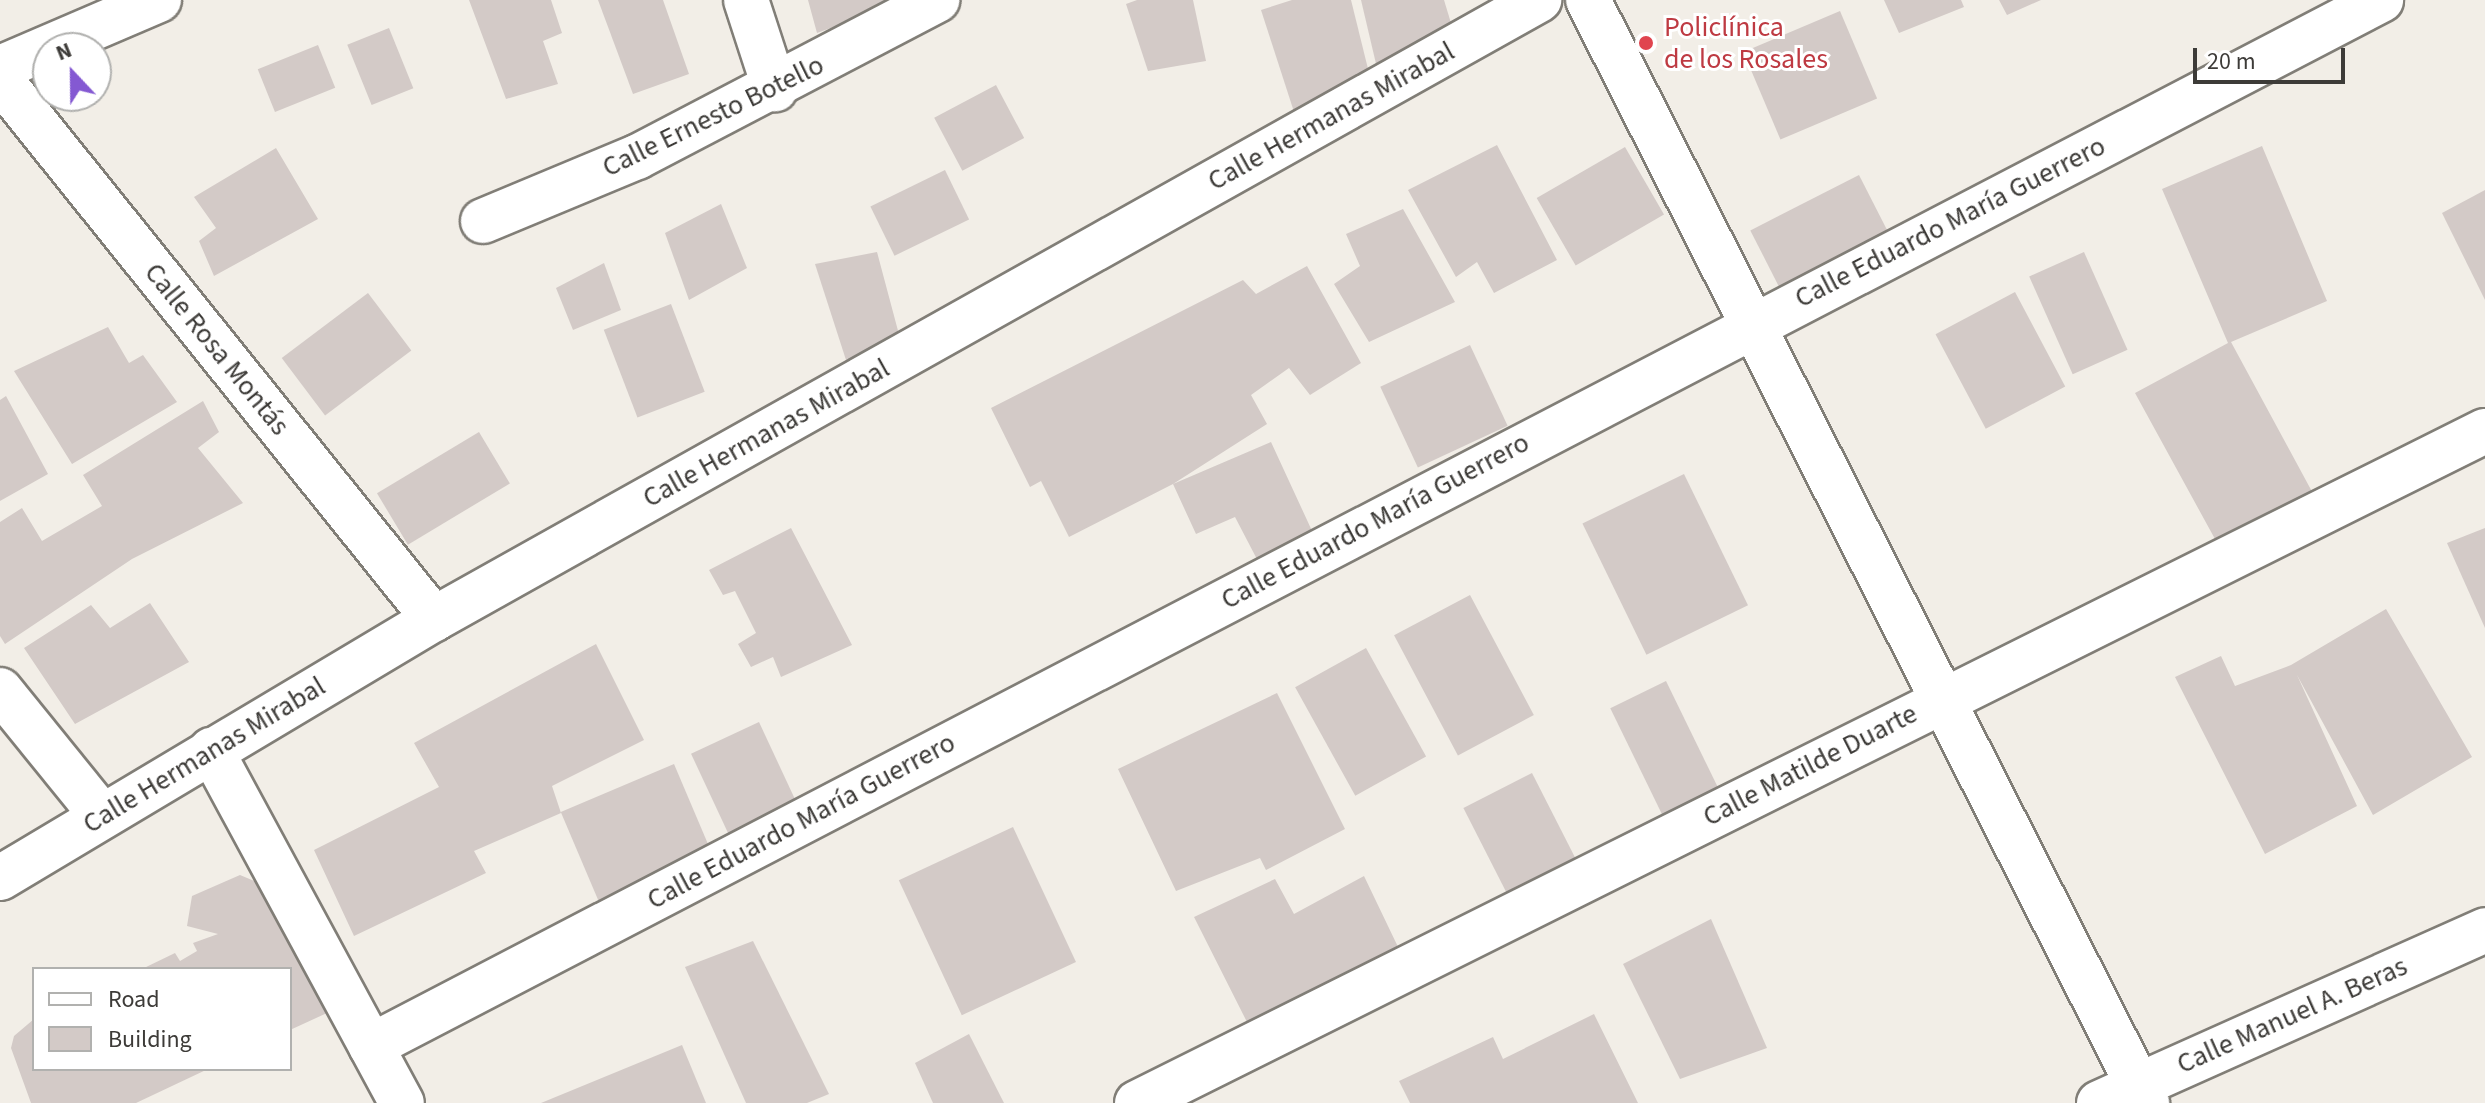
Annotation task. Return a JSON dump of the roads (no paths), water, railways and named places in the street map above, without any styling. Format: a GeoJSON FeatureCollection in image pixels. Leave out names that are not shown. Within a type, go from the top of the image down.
{"type":"FeatureCollection","features":[{"type":"Feature","properties":{"kind":"street"},"geometry":{"type":"LineString","coordinates":[[0,68],[159,0]]}},
{"type":"Feature","properties":{"kind":"street"},"geometry":{"type":"LineString","coordinates":[[746,0],[775,89]]}},
{"type":"Feature","properties":{"kind":"street","name":"Calle Ernesto Botello"},"geometry":{"type":"LineString","coordinates":[[483,221],[637,157],[775,89],[937,0]]}},
{"type":"Feature","properties":{"kind":"street","name":"Calle Hermanas Mirabal"},"geometry":{"type":"LineString","coordinates":[[0,878],[434,619],[1539,0]]}},
{"type":"Feature","properties":{"kind":"street"},"geometry":{"type":"LineString","coordinates":[[1588,0],[1940,699],[2128,1097]]}},
{"type":"Feature","properties":{"kind":"street","name":"Calle Eduardo María Guerrero"},"geometry":{"type":"LineString","coordinates":[[371,1046],[1750,325],[2381,0]]}},
{"type":"Feature","properties":{"kind":"street","name":"Calle Rosa Montás"},"geometry":{"type":"LineString","coordinates":[[0,79],[434,619]]}},
{"type":"Feature","properties":{"kind":"street","name":"Calle Matilde Duarte"},"geometry":{"type":"LineString","coordinates":[[1137,1103],[1940,699],[2485,431]]}},
{"type":"Feature","properties":{"kind":"street"},"geometry":{"type":"LineString","coordinates":[[0,690],[102,816]]}},
{"type":"Feature","properties":{"kind":"street"},"geometry":{"type":"LineString","coordinates":[[211,750],[402,1103]]}},
{"type":"Feature","properties":{"kind":"street","name":"Calle Manuel A. Beras"},"geometry":{"type":"LineString","coordinates":[[2128,1097],[2485,930]]}},
{"type":"Feature","properties":{"kind":"place","name":"Policlínica de los Rosales"},"geometry":{"type":"Point","coordinates":[1646,43]}}]}
